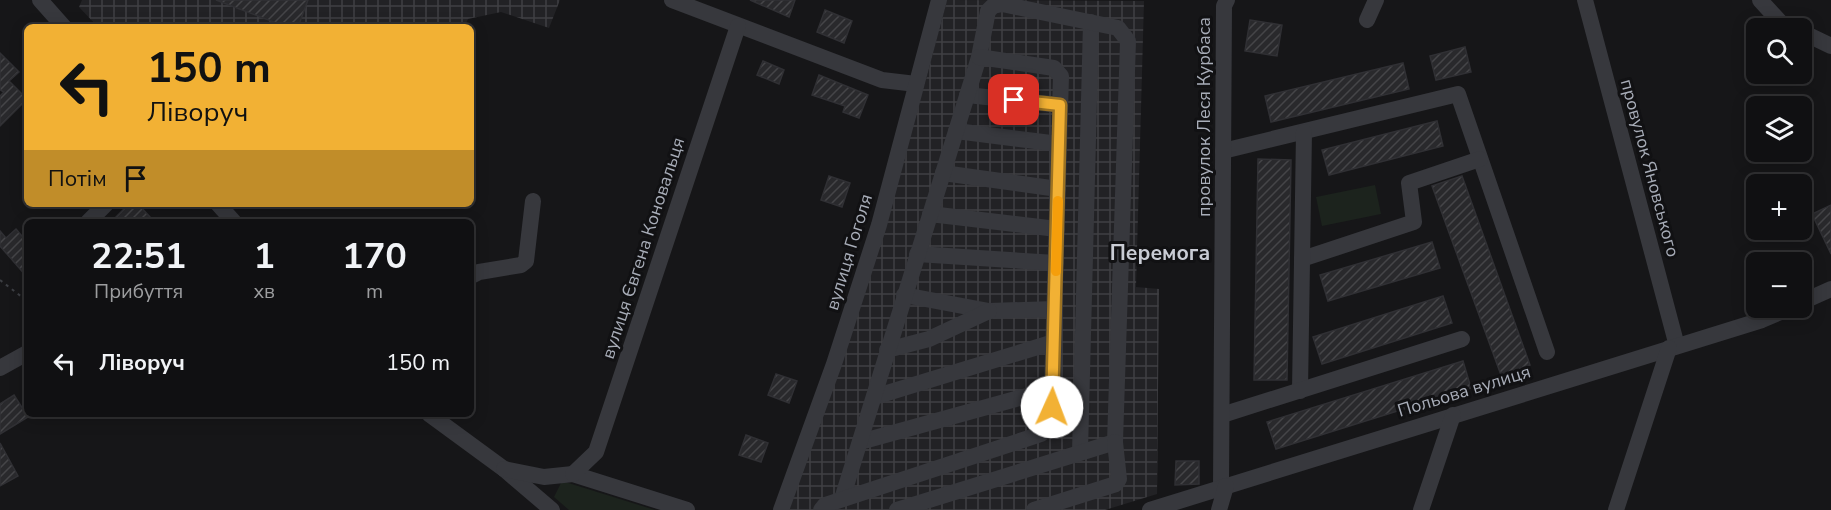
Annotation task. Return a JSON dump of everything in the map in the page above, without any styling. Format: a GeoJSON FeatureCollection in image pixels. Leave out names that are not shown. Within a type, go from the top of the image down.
{"type":"FeatureCollection","features":[{"type":"Feature","properties":{"kind":"street"},"geometry":{"type":"LineString","coordinates":[[40,0],[61,24]]}},
{"type":"Feature","properties":{"kind":"street"},"geometry":{"type":"LineString","coordinates":[[672,0],[882,80],[916,84]]}},
{"type":"Feature","properties":{"kind":"street","name":"вулиця Гоголя"},"geometry":{"type":"LineString","coordinates":[[781,510],[834,364],[879,225],[939,0]]}},
{"type":"Feature","properties":{"kind":"street","name":"провулок Леся Курбаса"},"geometry":{"type":"LineString","coordinates":[[1219,510],[1224,487],[1223,151],[1224,6],[1227,0]]}},
{"type":"Feature","properties":{"kind":"street"},"geometry":{"type":"LineString","coordinates":[[1367,20],[1376,0]]}},
{"type":"Feature","properties":{"kind":"street","name":"провулок Яновського"},"geometry":{"type":"LineString","coordinates":[[1585,0],[1673,347]]}},
{"type":"Feature","properties":{"kind":"street"},"geometry":{"type":"LineString","coordinates":[[1760,0],[1776,18]]}},
{"type":"Feature","properties":{"kind":"street"},"geometry":{"type":"LineString","coordinates":[[842,499],[979,57],[988,11],[993,6],[1002,4],[1118,28],[1128,41],[1115,442],[1119,479],[1116,484],[1034,510]]}},
{"type":"Feature","properties":{"kind":"street"},"geometry":{"type":"LineString","coordinates":[[1080,452],[1091,22]]}},
{"type":"Feature","properties":{"kind":"street","name":"вулиця Євгена Коновальця"},"geometry":{"type":"LineString","coordinates":[[573,474],[596,452],[738,26]]}},
{"type":"Feature","properties":{"kind":"street"},"geometry":{"type":"LineString","coordinates":[[1812,37],[1831,46]]}},
{"type":"Feature","properties":{"kind":"street"},"geometry":{"type":"LineString","coordinates":[[821,510],[825,505],[842,499],[1047,432],[1051,426],[1061,76],[1054,68],[979,57]]}},
{"type":"Feature","properties":{"kind":"street"},"geometry":{"type":"LineString","coordinates":[[1223,151],[1458,94],[1547,352]]}},
{"type":"Feature","properties":{"kind":"street"},"geometry":{"type":"LineString","coordinates":[[967,95],[1060,105]]}},
{"type":"Feature","properties":{"kind":"street"},"geometry":{"type":"LineString","coordinates":[[956,131],[1059,144]]}},
{"type":"Feature","properties":{"kind":"street"},"geometry":{"type":"LineString","coordinates":[[1300,390],[1304,132]]}},
{"type":"Feature","properties":{"kind":"street"},"geometry":{"type":"LineString","coordinates":[[1302,259],[1414,222],[1409,183],[1480,159]]}},
{"type":"Feature","properties":{"kind":"street"},"geometry":{"type":"LineString","coordinates":[[943,173],[1058,189]]}},
{"type":"Feature","properties":{"kind":"street"},"geometry":{"type":"LineString","coordinates":[[474,275],[521,265],[526,261],[533,201]]}},
{"type":"Feature","properties":{"kind":"street"},"geometry":{"type":"LineString","coordinates":[[91,219],[103,207]]}},
{"type":"Feature","properties":{"kind":"street"},"geometry":{"type":"LineString","coordinates":[[930,214],[1057,229]]}},
{"type":"Feature","properties":{"kind":"street"},"geometry":{"type":"LineString","coordinates":[[917,254],[1056,263]]}},
{"type":"Feature","properties":{"kind":"street"},"geometry":{"type":"LineString","coordinates":[[1812,298],[1831,289]]}},
{"type":"Feature","properties":{"kind":"street"},"geometry":{"type":"LineString","coordinates":[[904,296],[989,311],[1054,309]]}},
{"type":"Feature","properties":{"kind":"street"},"geometry":{"type":"LineString","coordinates":[[887,350],[929,339],[989,311]]}},
{"type":"Feature","properties":{"kind":"street","name":"Польова вулиця"},"geometry":{"type":"LineString","coordinates":[[1150,510],[1767,318]]}},
{"type":"Feature","properties":{"kind":"street"},"geometry":{"type":"LineString","coordinates":[[1222,415],[1462,339]]}},
{"type":"Feature","properties":{"kind":"street"},"geometry":{"type":"LineString","coordinates":[[874,397],[1053,342]]}},
{"type":"Feature","properties":{"kind":"street"},"geometry":{"type":"LineString","coordinates":[[1616,510],[1673,347]]}},
{"type":"Feature","properties":{"kind":"street"},"geometry":{"type":"LineString","coordinates":[[0,368],[24,355]]}},
{"type":"Feature","properties":{"kind":"street"},"geometry":{"type":"LineString","coordinates":[[860,442],[1052,389]]}},
{"type":"Feature","properties":{"kind":"street"},"geometry":{"type":"LineString","coordinates":[[1421,510],[1453,415]]}},
{"type":"Feature","properties":{"kind":"street"},"geometry":{"type":"LineString","coordinates":[[433,417],[504,469],[552,510]]}},
{"type":"Feature","properties":{"kind":"street"},"geometry":{"type":"LineString","coordinates":[[897,510],[1115,442]]}},
{"type":"Feature","properties":{"kind":"street"},"geometry":{"type":"LineString","coordinates":[[504,469],[544,477],[573,474],[687,510]]}},
{"type":"Feature","properties":{"kind":"path"},"geometry":{"type":"LineString","coordinates":[[0,280],[24,299]]}},
{"type":"Feature","properties":{"kind":"shaded area"},"geometry":{"type":"Polygon","coordinates":[[[82,0],[560,0],[549,28],[501,12],[468,19],[466,24],[95,24],[79,7],[82,0]]]}},
{"type":"Feature","properties":{"kind":"shaded area"},"geometry":{"type":"Polygon","coordinates":[[[947,0],[1144,1],[1136,287],[1159,289],[1157,494],[1105,510],[788,510],[925,83],[947,0]]]}},
{"type":"Feature","properties":{"kind":"shaded area"},"geometry":{"type":"Polygon","coordinates":[[[1375,185],[1381,214],[1322,226],[1316,197],[1375,185]]]}},
{"type":"Feature","properties":{"kind":"shaded area"},"geometry":{"type":"Polygon","coordinates":[[[562,481],[655,510],[569,510],[554,497],[562,481]]]}},
{"type":"Feature","properties":{"kind":"building"},"geometry":{"type":"Polygon","coordinates":[[[216,0],[308,0],[299,24],[279,24],[216,0]]]}},
{"type":"Feature","properties":{"kind":"building"},"geometry":{"type":"Polygon","coordinates":[[[750,0],[795,0],[789,17],[750,0]]]}},
{"type":"Feature","properties":{"kind":"building"},"geometry":{"type":"Polygon","coordinates":[[[825,10],[852,21],[844,43],[817,32],[825,10]]]}},
{"type":"Feature","properties":{"kind":"building"},"geometry":{"type":"Polygon","coordinates":[[[1250,20],[1282,25],[1277,56],[1245,51],[1250,20]]]}},
{"type":"Feature","properties":{"kind":"building"},"geometry":{"type":"Polygon","coordinates":[[[1465,47],[1471,72],[1436,80],[1430,56],[1465,47]]]}},
{"type":"Feature","properties":{"kind":"building"},"geometry":{"type":"Polygon","coordinates":[[[0,53],[19,72],[9,81],[24,96],[24,102],[0,126],[0,96],[4,92],[0,90],[0,53]]]}},
{"type":"Feature","properties":{"kind":"building"},"geometry":{"type":"Polygon","coordinates":[[[763,61],[784,70],[779,84],[757,75],[763,61]]]}},
{"type":"Feature","properties":{"kind":"building"},"geometry":{"type":"Polygon","coordinates":[[[1403,63],[1409,89],[1271,122],[1265,96],[1403,63]]]}},
{"type":"Feature","properties":{"kind":"building"},"geometry":{"type":"Polygon","coordinates":[[[819,75],[868,95],[859,118],[843,112],[845,106],[812,95],[819,75]]]}},
{"type":"Feature","properties":{"kind":"building"},"geometry":{"type":"Polygon","coordinates":[[[1437,121],[1443,146],[1329,175],[1322,150],[1437,121]]]}},
{"type":"Feature","properties":{"kind":"building"},"geometry":{"type":"Polygon","coordinates":[[[1258,159],[1291,160],[1287,380],[1254,380],[1258,159]]]}},
{"type":"Feature","properties":{"kind":"building"},"geometry":{"type":"Polygon","coordinates":[[[829,176],[850,183],[842,207],[821,200],[829,176]]]}},
{"type":"Feature","properties":{"kind":"building"},"geometry":{"type":"Polygon","coordinates":[[[1462,176],[1530,365],[1501,375],[1432,186],[1462,176]]]}},
{"type":"Feature","properties":{"kind":"building"},"geometry":{"type":"Polygon","coordinates":[[[1831,205],[1831,254],[1812,214],[1831,205]]]}},
{"type":"Feature","properties":{"kind":"building"},"geometry":{"type":"Polygon","coordinates":[[[126,207],[141,207],[150,217],[148,219],[114,219],[126,207]]]}},
{"type":"Feature","properties":{"kind":"building"},"geometry":{"type":"Polygon","coordinates":[[[16,229],[24,238],[24,274],[0,246],[0,231],[6,238],[16,229]]]}},
{"type":"Feature","properties":{"kind":"building"},"geometry":{"type":"Polygon","coordinates":[[[1432,242],[1440,268],[1328,301],[1320,275],[1432,242]]]}},
{"type":"Feature","properties":{"kind":"building"},"geometry":{"type":"Polygon","coordinates":[[[1443,296],[1452,323],[1322,364],[1313,337],[1443,296]]]}},
{"type":"Feature","properties":{"kind":"building"},"geometry":{"type":"Polygon","coordinates":[[[1463,361],[1471,388],[1276,449],[1267,422],[1463,361]]]}},
{"type":"Feature","properties":{"kind":"building"},"geometry":{"type":"Polygon","coordinates":[[[776,374],[797,381],[789,403],[768,395],[776,374]]]}},
{"type":"Feature","properties":{"kind":"building"},"geometry":{"type":"Polygon","coordinates":[[[14,395],[24,411],[24,417],[28,417],[0,434],[0,404],[14,395]]]}},
{"type":"Feature","properties":{"kind":"building"},"geometry":{"type":"Polygon","coordinates":[[[746,435],[768,443],[761,462],[739,455],[746,435]]]}},
{"type":"Feature","properties":{"kind":"building"},"geometry":{"type":"Polygon","coordinates":[[[0,443],[18,476],[0,486],[0,443]]]}},
{"type":"Feature","properties":{"kind":"building"},"geometry":{"type":"Polygon","coordinates":[[[1176,461],[1199,461],[1199,484],[1175,485],[1176,461]]]}},
{"type":"Feature","properties":{"kind":"slow traffic"},"geometry":{"type":"LineString","coordinates":[[1056,271],[1058,201]]}},
{"type":"Feature","properties":{"kind":"district","name":"Перемога"},"geometry":{"type":"Point","coordinates":[1160,253]}},
{"type":"Feature","properties":{"kind":"route"},"geometry":{"type":"LineString","coordinates":[[1014,100],[1060,105],[1052,407]]}}]}
